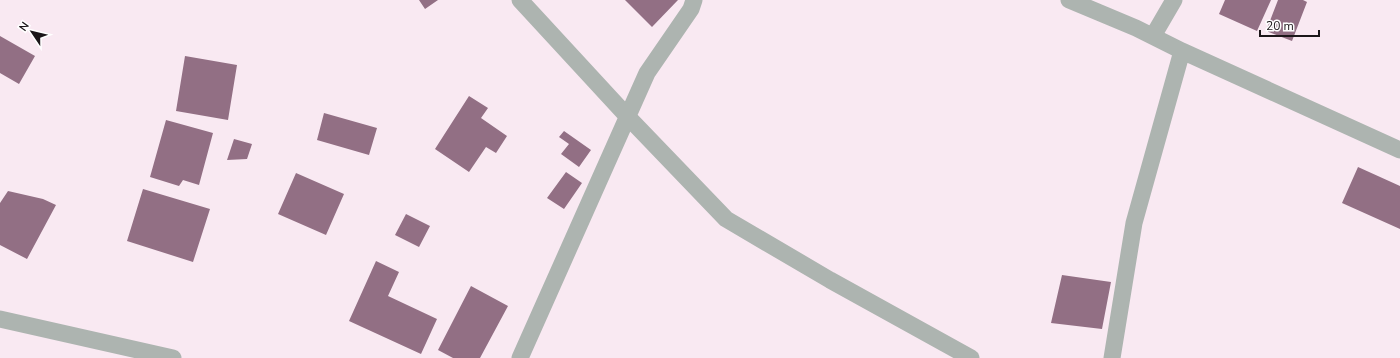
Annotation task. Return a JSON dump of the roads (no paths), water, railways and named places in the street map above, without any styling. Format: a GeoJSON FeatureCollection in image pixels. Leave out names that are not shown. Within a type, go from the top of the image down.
{"type":"FeatureCollection","features":[{"type":"Feature","properties":{"kind":"street"},"geometry":{"type":"LineString","coordinates":[[520,0],[726,219],[830,280],[971,358]]}},
{"type":"Feature","properties":{"kind":"street"},"geometry":{"type":"LineString","coordinates":[[520,358],[647,73],[691,9],[694,0]]}},
{"type":"Feature","properties":{"kind":"street"},"geometry":{"type":"LineString","coordinates":[[1069,0],[1153,36],[1182,51],[1400,150]]}},
{"type":"Feature","properties":{"kind":"street"},"geometry":{"type":"LineString","coordinates":[[1153,36],[1174,0]]}},
{"type":"Feature","properties":{"kind":"street"},"geometry":{"type":"LineString","coordinates":[[1112,358],[1134,223],[1182,51]]}},
{"type":"Feature","properties":{"kind":"street"},"geometry":{"type":"LineString","coordinates":[[0,319],[145,356],[173,358]]}}]}
